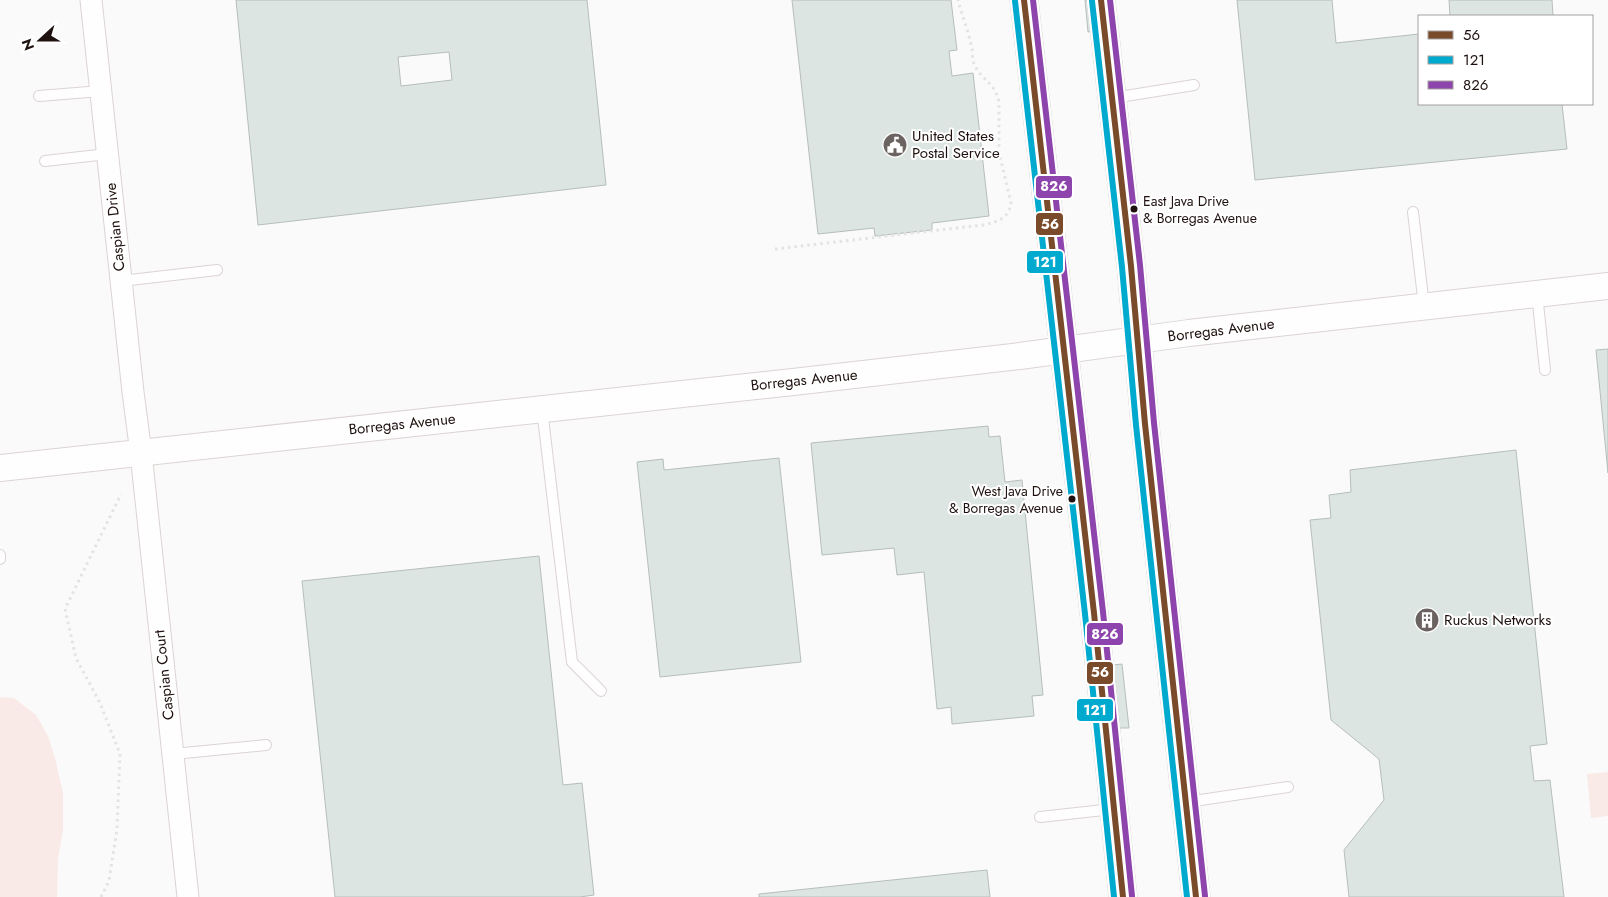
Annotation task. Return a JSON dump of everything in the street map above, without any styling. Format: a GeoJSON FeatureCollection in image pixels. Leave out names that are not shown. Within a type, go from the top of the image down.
{"type":"FeatureCollection","features":[{"type":"Feature","properties":{"kind":"main road"},"geometry":{"type":"LineString","coordinates":[[1024,0],[1094,613],[1123,897]]}},
{"type":"Feature","properties":{"kind":"main road"},"geometry":{"type":"LineString","coordinates":[[1101,0],[1196,897]]}},
{"type":"Feature","properties":{"kind":"street","name":"Caspian Drive"},"geometry":{"type":"LineString","coordinates":[[91,0],[132,392],[141,453]]}},
{"type":"Feature","properties":{"kind":"street","name":"Borregas Avenue"},"geometry":{"type":"LineString","coordinates":[[0,468],[1064,350],[1608,286]]}},
{"type":"Feature","properties":{"kind":"street","name":"Caspian Court"},"geometry":{"type":"LineString","coordinates":[[141,453],[188,897]]}},
{"type":"Feature","properties":{"kind":"lane"},"geometry":{"type":"LineString","coordinates":[[1112,98],[1194,85]]}},
{"type":"Feature","properties":{"kind":"lane"},"geometry":{"type":"LineString","coordinates":[[39,96],[101,91]]}},
{"type":"Feature","properties":{"kind":"lane"},"geometry":{"type":"LineString","coordinates":[[45,161],[107,154]]}},
{"type":"Feature","properties":{"kind":"lane"},"geometry":{"type":"LineString","coordinates":[[1413,212],[1424,307]]}},
{"type":"Feature","properties":{"kind":"lane"},"geometry":{"type":"LineString","coordinates":[[121,281],[217,270]]}},
{"type":"Feature","properties":{"kind":"lane"},"geometry":{"type":"LineString","coordinates":[[1538,294],[1545,370]]}},
{"type":"Feature","properties":{"kind":"lane"},"geometry":{"type":"LineString","coordinates":[[542,409],[572,662],[601,691]]}},
{"type":"Feature","properties":{"kind":"lane"},"geometry":{"type":"LineString","coordinates":[[173,754],[266,745]]}},
{"type":"Feature","properties":{"kind":"lane"},"geometry":{"type":"LineString","coordinates":[[1186,802],[1288,787]]}},
{"type":"Feature","properties":{"kind":"lane"},"geometry":{"type":"LineString","coordinates":[[1040,817],[1114,809]]}},
{"type":"Feature","properties":{"kind":"path"},"geometry":{"type":"LineString","coordinates":[[774,249],[983,225],[993,223],[1005,217],[1010,211],[1012,203],[999,152],[999,102],[994,88],[974,64],[972,48],[958,0]]}},
{"type":"Feature","properties":{"kind":"path"},"geometry":{"type":"LineString","coordinates":[[101,897],[109,880],[117,830],[120,754],[100,703],[76,658],[66,609],[141,453]]}},
{"type":"Feature","properties":{"kind":"shaded area"},"geometry":{"type":"Polygon","coordinates":[[[0,697],[14,698],[36,715],[48,736],[55,758],[63,793],[63,830],[58,858],[57,897],[0,897],[0,697]]]}},
{"type":"Feature","properties":{"kind":"shaded area"},"geometry":{"type":"Polygon","coordinates":[[[1608,772],[1608,816],[1591,818],[1587,774],[1608,772]]]}},
{"type":"Feature","properties":{"kind":"building"},"geometry":{"type":"Polygon","coordinates":[[[236,0],[587,0],[606,185],[258,225],[236,0]],[[449,52],[398,57],[401,86],[452,80],[449,52]]]}},
{"type":"Feature","properties":{"kind":"building","name":"United States Postal Service"},"geometry":{"type":"Polygon","coordinates":[[[792,0],[951,0],[957,50],[949,51],[952,76],[973,73],[989,216],[932,223],[932,230],[875,236],[874,228],[818,234],[792,0]]]}},
{"type":"Feature","properties":{"kind":"building"},"geometry":{"type":"Polygon","coordinates":[[[1085,0],[1092,0],[1096,31],[1088,32],[1085,0]]]}},
{"type":"Feature","properties":{"kind":"building"},"geometry":{"type":"Polygon","coordinates":[[[1237,0],[1332,0],[1336,43],[1418,34],[1418,105],[1562,105],[1567,149],[1255,180],[1237,0]]]}},
{"type":"Feature","properties":{"kind":"building"},"geometry":{"type":"Polygon","coordinates":[[[1449,0],[1552,0],[1553,15],[1450,15],[1449,0]]]}},
{"type":"Feature","properties":{"kind":"building"},"geometry":{"type":"Polygon","coordinates":[[[1608,349],[1608,473],[1596,350],[1608,349]]]}},
{"type":"Feature","properties":{"kind":"building"},"geometry":{"type":"Polygon","coordinates":[[[988,426],[989,437],[1000,436],[1005,482],[1022,480],[1043,695],[1032,696],[1034,716],[952,724],[951,707],[937,709],[924,572],[897,575],[894,548],[822,555],[811,443],[988,426]]]}},
{"type":"Feature","properties":{"kind":"building","name":"Ruckus Networks"},"geometry":{"type":"Polygon","coordinates":[[[1516,450],[1547,744],[1530,746],[1534,781],[1550,780],[1564,897],[1349,897],[1344,850],[1384,800],[1379,759],[1331,720],[1310,520],[1331,518],[1329,495],[1351,492],[1350,470],[1516,450]]]}},
{"type":"Feature","properties":{"kind":"building"},"geometry":{"type":"Polygon","coordinates":[[[779,458],[801,662],[660,677],[637,462],[663,459],[664,470],[779,458]]]}},
{"type":"Feature","properties":{"kind":"building"},"geometry":{"type":"Polygon","coordinates":[[[539,556],[563,785],[582,783],[594,895],[580,897],[335,897],[302,581],[539,556]]]}},
{"type":"Feature","properties":{"kind":"building"},"geometry":{"type":"Polygon","coordinates":[[[1122,664],[1129,728],[1119,728],[1113,665],[1122,664]]]}},
{"type":"Feature","properties":{"kind":"building"},"geometry":{"type":"Polygon","coordinates":[[[987,870],[990,897],[759,897],[759,894],[987,870]]]}},
{"type":"Feature","properties":{"kind":"transit line","name":"56"},"geometry":{"type":"LineString","coordinates":[[1024,0],[1094,613],[1123,897]]}},
{"type":"Feature","properties":{"kind":"transit line","name":"826"},"geometry":{"type":"LineString","coordinates":[[1033,0],[1103,612],[1132,896]]}},
{"type":"Feature","properties":{"kind":"transit line","name":"56"},"geometry":{"type":"LineString","coordinates":[[1101,0],[1131,266],[1145,424],[1196,897]]}},
{"type":"Feature","properties":{"kind":"transit line","name":"826"},"geometry":{"type":"LineString","coordinates":[[1110,0],[1140,265],[1154,423],[1205,896]]}},
{"type":"Feature","properties":{"kind":"transit line","name":"121"},"geometry":{"type":"LineString","coordinates":[[1015,1],[1085,614],[1114,897]]}},
{"type":"Feature","properties":{"kind":"transit line","name":"121"},"geometry":{"type":"LineString","coordinates":[[1092,1],[1122,267],[1136,425],[1187,897]]}},
{"type":"Feature","properties":{"kind":"place","name":"United States Postal Service"},"geometry":{"type":"Point","coordinates":[895,145]}},
{"type":"Feature","properties":{"kind":"place","name":"East Java Drive & Borregas Avenue"},"geometry":{"type":"Point","coordinates":[1134,209]}},
{"type":"Feature","properties":{"kind":"place","name":"West Java Drive & Borregas Avenue"},"geometry":{"type":"Point","coordinates":[1072,499]}},
{"type":"Feature","properties":{"kind":"place","name":"Ruckus Networks"},"geometry":{"type":"Point","coordinates":[1427,620]}}]}
